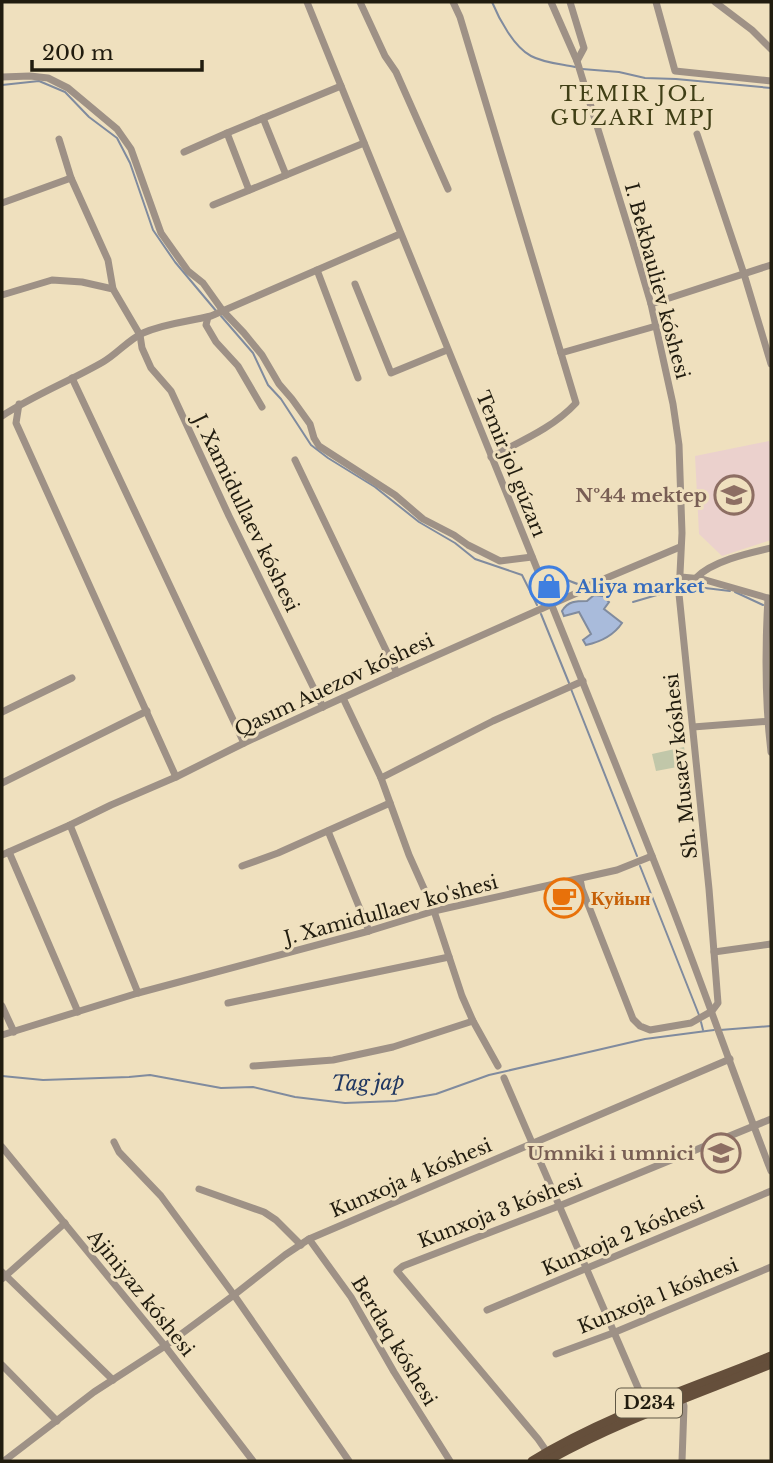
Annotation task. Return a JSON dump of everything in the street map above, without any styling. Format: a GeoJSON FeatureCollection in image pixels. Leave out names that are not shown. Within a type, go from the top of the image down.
{"type":"FeatureCollection","features":[{"type":"Feature","properties":{"kind":"main road","name":"D234"},"geometry":{"type":"LineString","coordinates":[[547,1457],[645,1404],[771,1356]]}},
{"type":"Feature","properties":{"kind":"main road","name":"D234"},"geometry":{"type":"LineString","coordinates":[[531,1461],[547,1457],[771,1364]]}},
{"type":"Feature","properties":{"kind":"street","name":"Temir jol gúzarı"},"geometry":{"type":"LineString","coordinates":[[307,2],[583,681],[730,1059]]}},
{"type":"Feature","properties":{"kind":"street"},"geometry":{"type":"LineString","coordinates":[[360,2],[385,56],[396,72],[448,189]]}},
{"type":"Feature","properties":{"kind":"street"},"geometry":{"type":"LineString","coordinates":[[453,2],[576,403],[543,430],[491,457]]}},
{"type":"Feature","properties":{"kind":"street"},"geometry":{"type":"LineString","coordinates":[[551,2],[577,61]]}},
{"type":"Feature","properties":{"kind":"street","name":"I. Bekbauliev kóshesi"},"geometry":{"type":"LineString","coordinates":[[570,2],[584,48],[577,61],[634,243],[651,304],[673,404],[679,445],[681,577]]}},
{"type":"Feature","properties":{"kind":"street"},"geometry":{"type":"LineString","coordinates":[[656,2],[675,71],[771,81]]}},
{"type":"Feature","properties":{"kind":"street"},"geometry":{"type":"LineString","coordinates":[[715,2],[752,30],[771,49]]}},
{"type":"Feature","properties":{"kind":"street"},"geometry":{"type":"LineString","coordinates":[[2,77],[48,78],[68,88],[117,129],[131,149],[161,233],[188,271],[203,283],[262,355],[279,384],[310,424],[319,446],[395,495],[423,519],[468,545],[500,561],[532,557]]}},
{"type":"Feature","properties":{"kind":"street"},"geometry":{"type":"LineString","coordinates":[[184,152],[341,86]]}},
{"type":"Feature","properties":{"kind":"street"},"geometry":{"type":"LineString","coordinates":[[263,118],[286,175]]}},
{"type":"Feature","properties":{"kind":"street"},"geometry":{"type":"LineString","coordinates":[[227,133],[249,190]]}},
{"type":"Feature","properties":{"kind":"street"},"geometry":{"type":"LineString","coordinates":[[697,134],[771,364]]}},
{"type":"Feature","properties":{"kind":"street","name":"J. Xamidullaev kóshesi"},"geometry":{"type":"LineString","coordinates":[[59,139],[71,178],[108,260],[113,289],[140,335],[142,348],[151,368],[171,391],[323,707]]}},
{"type":"Feature","properties":{"kind":"street"},"geometry":{"type":"LineString","coordinates":[[213,205],[364,143]]}},
{"type":"Feature","properties":{"kind":"street"},"geometry":{"type":"LineString","coordinates":[[2,203],[71,178]]}},
{"type":"Feature","properties":{"kind":"street"},"geometry":{"type":"LineString","coordinates":[[2,416],[19,404],[106,360],[140,335],[169,323],[209,316],[400,234]]}},
{"type":"Feature","properties":{"kind":"street"},"geometry":{"type":"LineString","coordinates":[[651,304],[771,265]]}},
{"type":"Feature","properties":{"kind":"street"},"geometry":{"type":"LineString","coordinates":[[317,270],[358,378]]}},
{"type":"Feature","properties":{"kind":"street"},"geometry":{"type":"LineString","coordinates":[[2,295],[52,280],[82,282],[113,289]]}},
{"type":"Feature","properties":{"kind":"street"},"geometry":{"type":"LineString","coordinates":[[355,284],[391,373],[447,350]]}},
{"type":"Feature","properties":{"kind":"street"},"geometry":{"type":"LineString","coordinates":[[209,316],[206,325],[216,342],[238,366],[262,407]]}},
{"type":"Feature","properties":{"kind":"street"},"geometry":{"type":"LineString","coordinates":[[561,353],[656,326]]}},
{"type":"Feature","properties":{"kind":"street"},"geometry":{"type":"LineString","coordinates":[[72,378],[244,743]]}},
{"type":"Feature","properties":{"kind":"street"},"geometry":{"type":"LineString","coordinates":[[19,404],[16,423],[176,777]]}},
{"type":"Feature","properties":{"kind":"street"},"geometry":{"type":"LineString","coordinates":[[295,460],[397,673]]}},
{"type":"Feature","properties":{"kind":"street","name":"Qasım Auezov kóshesi"},"geometry":{"type":"LineString","coordinates":[[5,854],[585,587],[680,547]]}},
{"type":"Feature","properties":{"kind":"street"},"geometry":{"type":"LineString","coordinates":[[696,578],[702,572],[740,555],[771,548]]}},
{"type":"Feature","properties":{"kind":"street"},"geometry":{"type":"LineString","coordinates":[[681,577],[728,585],[770,598],[767,618],[771,752]]}},
{"type":"Feature","properties":{"kind":"street","name":"Sh. Musaev kóshesi"},"geometry":{"type":"LineString","coordinates":[[681,577],[679,594],[718,1003],[713,1014]]}},
{"type":"Feature","properties":{"kind":"street"},"geometry":{"type":"LineString","coordinates":[[2,712],[72,678]]}},
{"type":"Feature","properties":{"kind":"street"},"geometry":{"type":"LineString","coordinates":[[381,778],[493,721],[583,681]]}},
{"type":"Feature","properties":{"kind":"street"},"geometry":{"type":"LineString","coordinates":[[343,698],[381,778],[433,911],[462,996],[498,1066]]}},
{"type":"Feature","properties":{"kind":"street"},"geometry":{"type":"LineString","coordinates":[[2,783],[147,711]]}},
{"type":"Feature","properties":{"kind":"street"},"geometry":{"type":"LineString","coordinates":[[693,727],[769,721]]}},
{"type":"Feature","properties":{"kind":"street"},"geometry":{"type":"LineString","coordinates":[[242,866],[390,803]]}},
{"type":"Feature","properties":{"kind":"street"},"geometry":{"type":"LineString","coordinates":[[70,825],[138,993]]}},
{"type":"Feature","properties":{"kind":"street"},"geometry":{"type":"LineString","coordinates":[[328,831],[369,931]]}},
{"type":"Feature","properties":{"kind":"street"},"geometry":{"type":"LineString","coordinates":[[5,854],[78,1012]]}},
{"type":"Feature","properties":{"kind":"street","name":"J. Xamidullaev ko'shesi"},"geometry":{"type":"LineString","coordinates":[[2,1035],[138,993],[369,931],[433,911],[617,870],[652,856]]}},
{"type":"Feature","properties":{"kind":"street"},"geometry":{"type":"LineString","coordinates":[[580,879],[633,1019],[650,1030],[691,1023],[713,1014]]}},
{"type":"Feature","properties":{"kind":"street"},"geometry":{"type":"LineString","coordinates":[[714,952],[771,944]]}},
{"type":"Feature","properties":{"kind":"street"},"geometry":{"type":"LineString","coordinates":[[228,1003],[449,957]]}},
{"type":"Feature","properties":{"kind":"street"},"geometry":{"type":"LineString","coordinates":[[2,1006],[14,1032]]}},
{"type":"Feature","properties":{"kind":"street"},"geometry":{"type":"LineString","coordinates":[[253,1066],[333,1060],[393,1047],[473,1021]]}},
{"type":"Feature","properties":{"kind":"street"},"geometry":{"type":"LineString","coordinates":[[730,1059],[771,1171]]}},
{"type":"Feature","properties":{"kind":"street","name":"Kunxoja 4 kóshesi"},"geometry":{"type":"LineString","coordinates":[[4,1461],[94,1392],[164,1346],[309,1239],[730,1059]]}},
{"type":"Feature","properties":{"kind":"street"},"geometry":{"type":"LineString","coordinates":[[503,1078],[645,1404]]}},
{"type":"Feature","properties":{"kind":"street","name":"Kunxoja 3 kóshesi"},"geometry":{"type":"LineString","coordinates":[[397,1272],[403,1266],[559,1206],[771,1119]]}},
{"type":"Feature","properties":{"kind":"street"},"geometry":{"type":"LineString","coordinates":[[114,1142],[119,1152],[156,1190],[349,1461]]}},
{"type":"Feature","properties":{"kind":"street","name":"Ajiniyaz kóshesi"},"geometry":{"type":"LineString","coordinates":[[2,1147],[164,1346],[253,1461]]}},
{"type":"Feature","properties":{"kind":"street"},"geometry":{"type":"LineString","coordinates":[[198,1189],[264,1212],[301,1245]]}},
{"type":"Feature","properties":{"kind":"street","name":"Kunxoja 2 kóshesi"},"geometry":{"type":"LineString","coordinates":[[487,1310],[771,1191]]}},
{"type":"Feature","properties":{"kind":"street"},"geometry":{"type":"LineString","coordinates":[[65,1223],[3,1276],[113,1380]]}},
{"type":"Feature","properties":{"kind":"street","name":"Berdaq kóshesi"},"geometry":{"type":"LineString","coordinates":[[309,1239],[351,1297],[450,1461]]}},
{"type":"Feature","properties":{"kind":"street","name":"Kunxoja 1 kóshesi"},"geometry":{"type":"LineString","coordinates":[[556,1354],[614,1334],[771,1267]]}},
{"type":"Feature","properties":{"kind":"street","name":"Berdaq kóshesi"},"geometry":{"type":"LineString","coordinates":[[397,1272],[538,1438],[547,1457]]}},
{"type":"Feature","properties":{"kind":"street"},"geometry":{"type":"LineString","coordinates":[[2,1365],[57,1421]]}},
{"type":"Feature","properties":{"kind":"street"},"geometry":{"type":"LineString","coordinates":[[682,1399],[682,1461]]}},
{"type":"Feature","properties":{"kind":"shaded area","name":"№44 mektep"},"geometry":{"type":"Polygon","coordinates":[[[769,441],[771,540],[722,556],[699,534],[695,456],[769,441]]]}},
{"type":"Feature","properties":{"kind":"green space"},"geometry":{"type":"Polygon","coordinates":[[[684,747],[688,765],[656,771],[652,754],[684,747]]]}},
{"type":"Feature","properties":{"kind":"water"},"geometry":{"type":"Polygon","coordinates":[[[594,595],[603,596],[609,602],[604,609],[622,623],[606,637],[586,645],[583,640],[591,634],[579,612],[564,616],[562,611],[570,603],[587,601],[594,595]]]}},
{"type":"Feature","properties":{"kind":"waterway"},"geometry":{"type":"LineString","coordinates":[[492,2],[508,32],[525,52],[541,60],[575,67]]}},
{"type":"Feature","properties":{"kind":"waterway"},"geometry":{"type":"LineString","coordinates":[[582,69],[619,72],[645,78],[771,88]]}},
{"type":"Feature","properties":{"kind":"waterway"},"geometry":{"type":"LineString","coordinates":[[2,85],[39,81],[65,92],[89,117],[117,138],[130,163],[153,230],[175,262],[217,312]]}},
{"type":"Feature","properties":{"kind":"waterway"},"geometry":{"type":"LineString","coordinates":[[221,316],[253,353],[268,385],[281,399],[311,445],[475,559],[522,575],[537,605]]}},
{"type":"Feature","properties":{"kind":"waterway"},"geometry":{"type":"LineString","coordinates":[[548,573],[581,585]]}},
{"type":"Feature","properties":{"kind":"waterway"},"geometry":{"type":"LineString","coordinates":[[684,588],[730,591]]}},
{"type":"Feature","properties":{"kind":"waterway"},"geometry":{"type":"LineString","coordinates":[[633,602],[674,590]]}},
{"type":"Feature","properties":{"kind":"waterway"},"geometry":{"type":"LineString","coordinates":[[735,592],[763,605]]}},
{"type":"Feature","properties":{"kind":"waterway"},"geometry":{"type":"LineString","coordinates":[[541,614],[569,683]]}},
{"type":"Feature","properties":{"kind":"waterway"},"geometry":{"type":"LineString","coordinates":[[571,689],[637,856]]}},
{"type":"Feature","properties":{"kind":"waterway"},"geometry":{"type":"LineString","coordinates":[[640,866],[699,1015]]}},
{"type":"Feature","properties":{"kind":"waterway"},"geometry":{"type":"LineString","coordinates":[[701,1022],[703,1030]]}},
{"type":"Feature","properties":{"kind":"waterway","name":"Tag jap"},"geometry":{"type":"LineString","coordinates":[[720,1030],[771,1026]]}},
{"type":"Feature","properties":{"kind":"waterway","name":"Tag jap"},"geometry":{"type":"LineString","coordinates":[[2,1076],[43,1080],[150,1075],[221,1088],[253,1087],[295,1097],[345,1103],[395,1101],[436,1094],[489,1075],[645,1039],[714,1030]]}},
{"type":"Feature","properties":{"kind":"place","name":"№44 mektep"},"geometry":{"type":"Point","coordinates":[734,495]}},
{"type":"Feature","properties":{"kind":"place","name":"Aliya market"},"geometry":{"type":"Point","coordinates":[549,586]}},
{"type":"Feature","properties":{"kind":"place","name":"Куйын"},"geometry":{"type":"Point","coordinates":[564,898]}},
{"type":"Feature","properties":{"kind":"place","name":"Umniki i umnici"},"geometry":{"type":"Point","coordinates":[721,1153]}},
{"type":"Feature","properties":{"kind":"district","name":"TEMIR JOL GUZARI MPJ"},"geometry":{"type":"Point","coordinates":[633,106]}}]}
